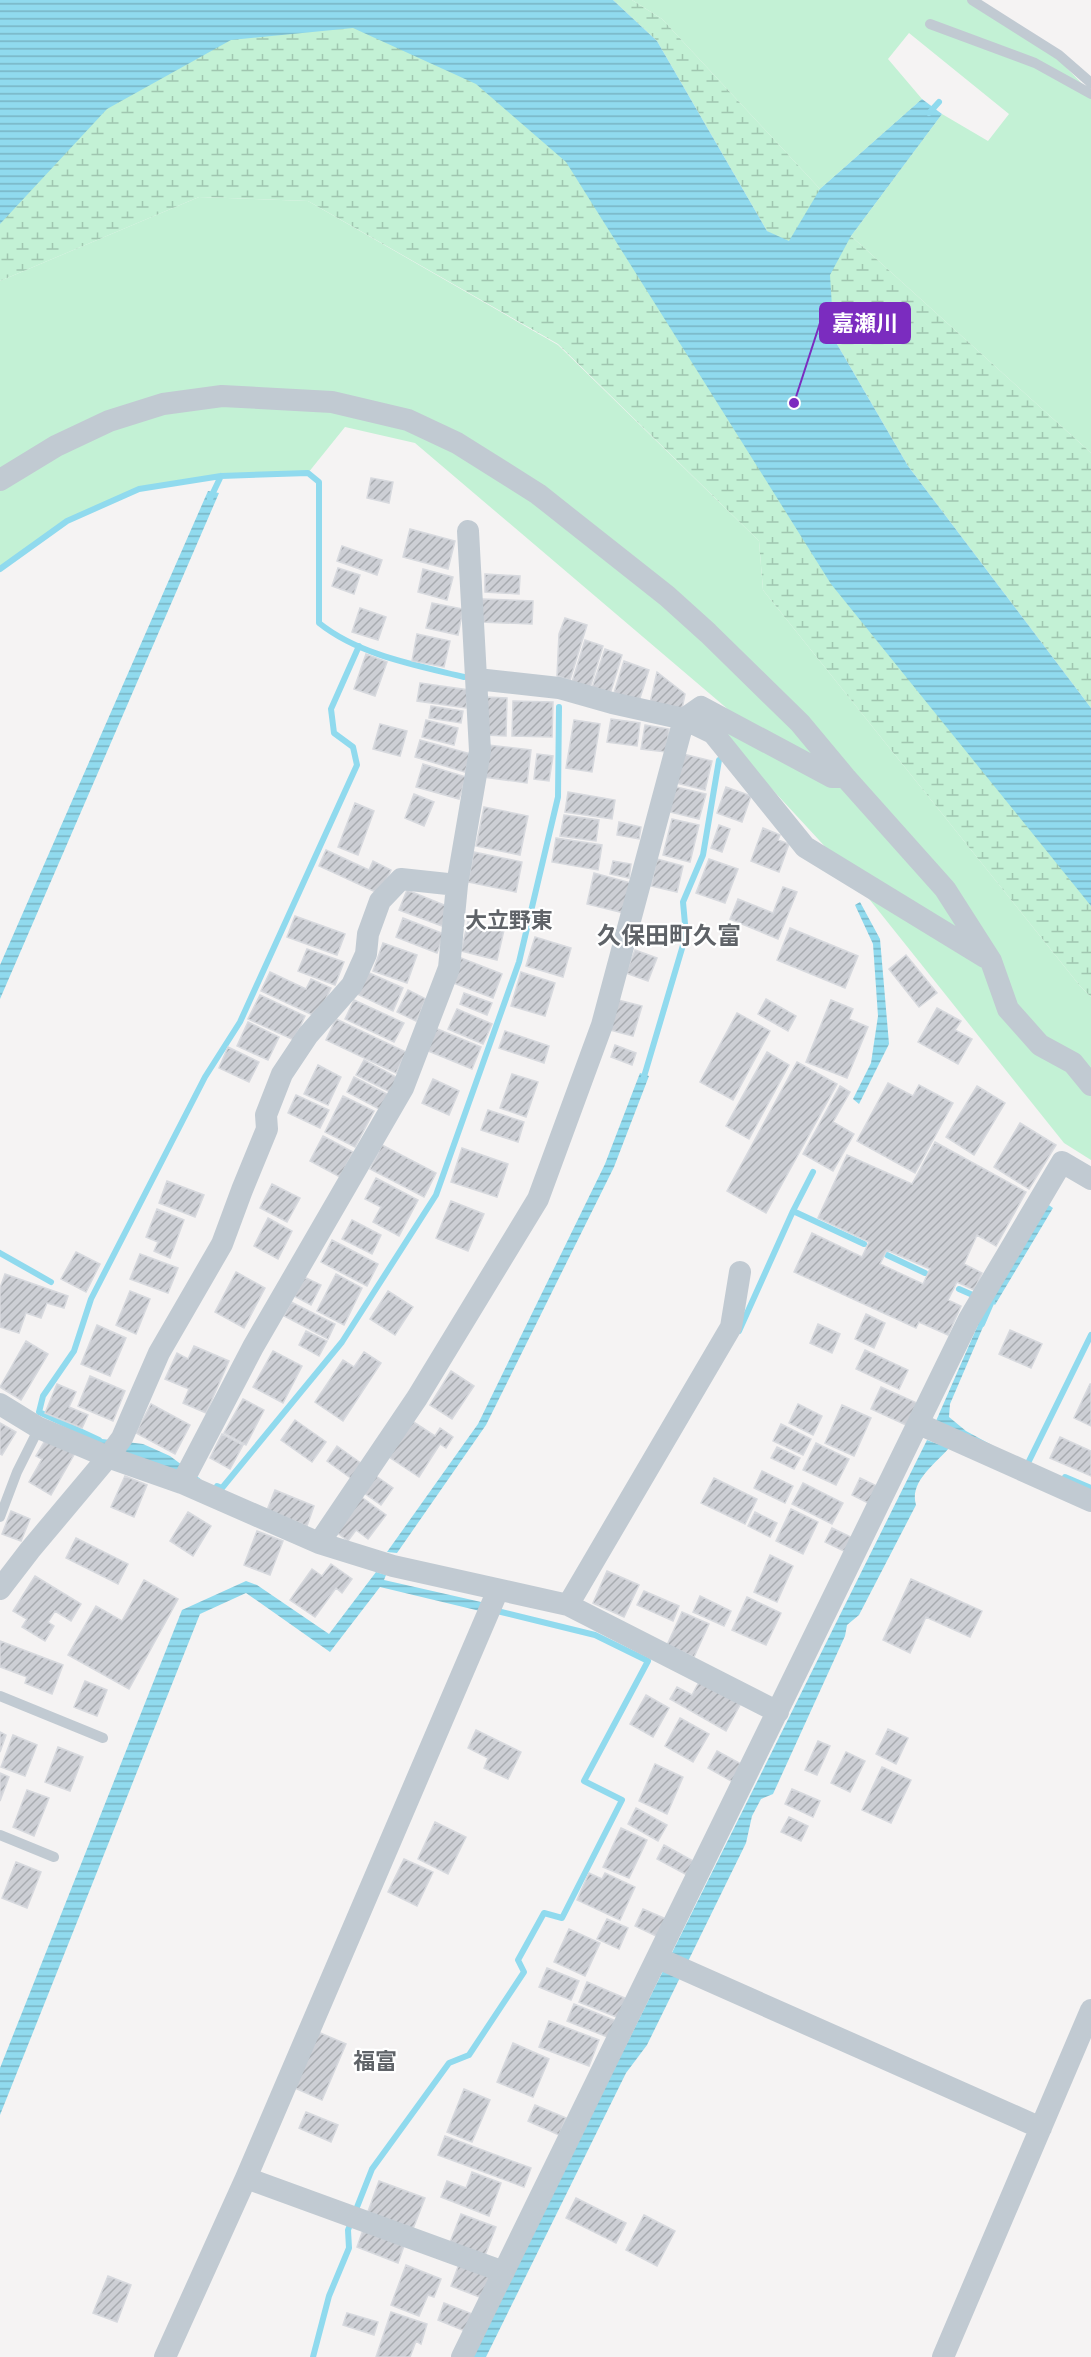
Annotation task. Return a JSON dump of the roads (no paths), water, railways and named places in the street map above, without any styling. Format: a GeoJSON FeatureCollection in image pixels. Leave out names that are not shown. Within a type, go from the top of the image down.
{"type":"FeatureCollection","features":[{"type":"Feature","properties":{"kind":"street"},"geometry":{"type":"LineString","coordinates":[[0,480],[56,446],[109,421],[163,404],[222,396],[332,402],[408,420],[457,443],[538,494],[667,596],[801,723],[845,777],[945,889],[992,961],[1008,1009],[1040,1045],[1073,1063],[1091,1085]]}},
{"type":"Feature","properties":{"kind":"street"},"geometry":{"type":"LineString","coordinates":[[187,1474],[253,1347],[403,1088],[449,968],[457,885],[480,751],[468,531]]}},
{"type":"Feature","properties":{"kind":"street"},"geometry":{"type":"LineString","coordinates":[[477,679],[559,688],[612,703],[684,719],[713,733],[805,847],[992,961]]}},
{"type":"Feature","properties":{"kind":"street"},"geometry":{"type":"LineString","coordinates":[[319,1543],[417,1398],[538,1199],[602,1025],[684,719],[701,707],[832,777],[845,777]]}},
{"type":"Feature","properties":{"kind":"street"},"geometry":{"type":"LineString","coordinates":[[0,1589],[122,1438],[159,1353],[222,1244],[267,1129],[266,1114],[282,1074],[309,1035],[352,985],[366,954],[368,934],[380,901],[401,879],[457,885]]}},
{"type":"Feature","properties":{"kind":"street"},"geometry":{"type":"LineString","coordinates":[[462,2357],[778,1712],[931,1430],[969,1319],[1062,1162],[1091,1179]]}},
{"type":"Feature","properties":{"kind":"street"},"geometry":{"type":"LineString","coordinates":[[568,1605],[731,1327],[740,1272]]}},
{"type":"Feature","properties":{"kind":"street"},"geometry":{"type":"LineString","coordinates":[[0,1404],[39,1428],[108,1457],[187,1474],[319,1543],[493,1602],[568,1605],[778,1712]]}},
{"type":"Feature","properties":{"kind":"street"},"geometry":{"type":"LineString","coordinates":[[931,1430],[1091,1501]]}},
{"type":"Feature","properties":{"kind":"street"},"geometry":{"type":"LineString","coordinates":[[165,2357],[246,2178],[493,1602]]}},
{"type":"Feature","properties":{"kind":"street"},"geometry":{"type":"LineString","coordinates":[[658,1958],[1041,2128]]}},
{"type":"Feature","properties":{"kind":"street"},"geometry":{"type":"LineString","coordinates":[[943,2357],[1091,2010]]}},
{"type":"Feature","properties":{"kind":"street"},"geometry":{"type":"LineString","coordinates":[[246,2178],[504,2272]]}},
{"type":"Feature","properties":{"kind":"lane"},"geometry":{"type":"LineString","coordinates":[[972,0],[1059,55],[1091,83]]}},
{"type":"Feature","properties":{"kind":"lane"},"geometry":{"type":"LineString","coordinates":[[930,24],[1035,63],[1091,94]]}},
{"type":"Feature","properties":{"kind":"lane"},"geometry":{"type":"LineString","coordinates":[[0,1517],[17,1472],[39,1428]]}},
{"type":"Feature","properties":{"kind":"lane"},"geometry":{"type":"LineString","coordinates":[[0,1696],[103,1738]]}},
{"type":"Feature","properties":{"kind":"lane"},"geometry":{"type":"LineString","coordinates":[[0,1835],[54,1857]]}},
{"type":"Feature","properties":{"kind":"water"},"geometry":{"type":"Polygon","coordinates":[[[0,0],[613,0],[657,41],[767,231],[789,241],[820,189],[922,99],[942,114],[851,236],[830,275],[834,339],[908,466],[1091,708],[1091,906],[831,584],[566,162],[476,84],[353,28],[231,40],[107,109],[0,224],[0,0]]]}},
{"type":"Feature","properties":{"kind":"water"},"geometry":{"type":"Polygon","coordinates":[[[208,491],[219,493],[0,999],[0,965],[208,491]]]}},
{"type":"Feature","properties":{"kind":"water"},"geometry":{"type":"Polygon","coordinates":[[[860,902],[880,939],[889,1044],[859,1104],[853,1099],[871,1063],[878,1016],[873,944],[855,905],[860,902]]]}},
{"type":"Feature","properties":{"kind":"water"},"geometry":{"type":"Polygon","coordinates":[[[640,1073],[649,1076],[614,1167],[486,1425],[397,1553],[387,1552],[478,1424],[605,1164],[640,1073]]]}},
{"type":"Feature","properties":{"kind":"water"},"geometry":{"type":"Polygon","coordinates":[[[1043,1201],[1053,1208],[995,1305],[990,1301],[1043,1201]]]}},
{"type":"Feature","properties":{"kind":"water"},"geometry":{"type":"Polygon","coordinates":[[[981,1318],[986,1320],[950,1404],[949,1417],[966,1431],[999,1449],[936,1421],[981,1318]]]}},
{"type":"Feature","properties":{"kind":"water"},"geometry":{"type":"Polygon","coordinates":[[[94,1438],[143,1444],[170,1456],[202,1480],[104,1446],[94,1438]]]}},
{"type":"Feature","properties":{"kind":"water"},"geometry":{"type":"Polygon","coordinates":[[[927,1440],[949,1448],[920,1481],[916,1489],[916,1505],[859,1615],[847,1625],[845,1636],[773,1794],[761,1799],[752,1816],[746,1843],[647,2045],[626,2073],[486,2357],[471,2357],[927,1440]]]}},
{"type":"Feature","properties":{"kind":"water"},"geometry":{"type":"Polygon","coordinates":[[[376,1572],[386,1575],[384,1580],[481,1602],[480,1611],[380,1587],[330,1652],[246,1593],[200,1614],[0,2115],[0,2068],[182,1610],[246,1581],[257,1585],[329,1634],[376,1572]]]}},
{"type":"Feature","properties":{"kind":"waterway"},"geometry":{"type":"LineString","coordinates":[[929,113],[939,102]]}},
{"type":"Feature","properties":{"kind":"waterway"},"geometry":{"type":"LineString","coordinates":[[0,569],[67,521],[139,489],[221,476],[308,473],[319,482],[319,623],[352,643],[388,658],[464,677]]}},
{"type":"Feature","properties":{"kind":"waterway"},"geometry":{"type":"LineString","coordinates":[[210,499],[221,476]]}},
{"type":"Feature","properties":{"kind":"waterway"},"geometry":{"type":"LineString","coordinates":[[99,1440],[39,1412],[43,1396],[74,1351],[91,1299],[205,1077],[240,1022],[357,765],[353,747],[334,733],[331,709],[359,646]]}},
{"type":"Feature","properties":{"kind":"waterway"},"geometry":{"type":"LineString","coordinates":[[217,1486],[222,1488],[342,1342],[436,1195],[519,962],[558,797],[559,707]]}},
{"type":"Feature","properties":{"kind":"waterway"},"geometry":{"type":"LineString","coordinates":[[643,1080],[686,935],[683,902],[703,855],[719,760]]}},
{"type":"Feature","properties":{"kind":"waterway"},"geometry":{"type":"LineString","coordinates":[[793,1211],[813,1172]]}},
{"type":"Feature","properties":{"kind":"waterway"},"geometry":{"type":"LineString","coordinates":[[739,1331],[793,1211],[864,1244]]}},
{"type":"Feature","properties":{"kind":"waterway"},"geometry":{"type":"LineString","coordinates":[[0,1253],[51,1282]]}},
{"type":"Feature","properties":{"kind":"waterway"},"geometry":{"type":"LineString","coordinates":[[887,1255],[925,1273]]}},
{"type":"Feature","properties":{"kind":"waterway"},"geometry":{"type":"LineString","coordinates":[[959,1289],[975,1296]]}},
{"type":"Feature","properties":{"kind":"waterway"},"geometry":{"type":"LineString","coordinates":[[982,1324],[992,1301]]}},
{"type":"Feature","properties":{"kind":"waterway"},"geometry":{"type":"LineString","coordinates":[[1029,1461],[1091,1335]]}},
{"type":"Feature","properties":{"kind":"waterway"},"geometry":{"type":"LineString","coordinates":[[1065,1477],[1091,1488]]}},
{"type":"Feature","properties":{"kind":"waterway"},"geometry":{"type":"LineString","coordinates":[[313,2357],[329,2296],[349,2248],[348,2230],[372,2169],[449,2063],[469,2055],[524,1972],[518,1960],[544,1913],[562,1918],[622,1800],[584,1781],[648,1661],[595,1635],[493,1610]]}},
{"type":"Feature","properties":{"kind":"place","name":"嘉瀬川"},"geometry":{"type":"Point","coordinates":[794,403]}},
{"type":"Feature","properties":{"kind":"district","name":"大立野東"},"geometry":{"type":"Point","coordinates":[509,920]}},
{"type":"Feature","properties":{"kind":"district","name":"久保田町久富"},"geometry":{"type":"Point","coordinates":[669,936]}},
{"type":"Feature","properties":{"kind":"district","name":"福富"},"geometry":{"type":"Point","coordinates":[375,2061]}}]}
